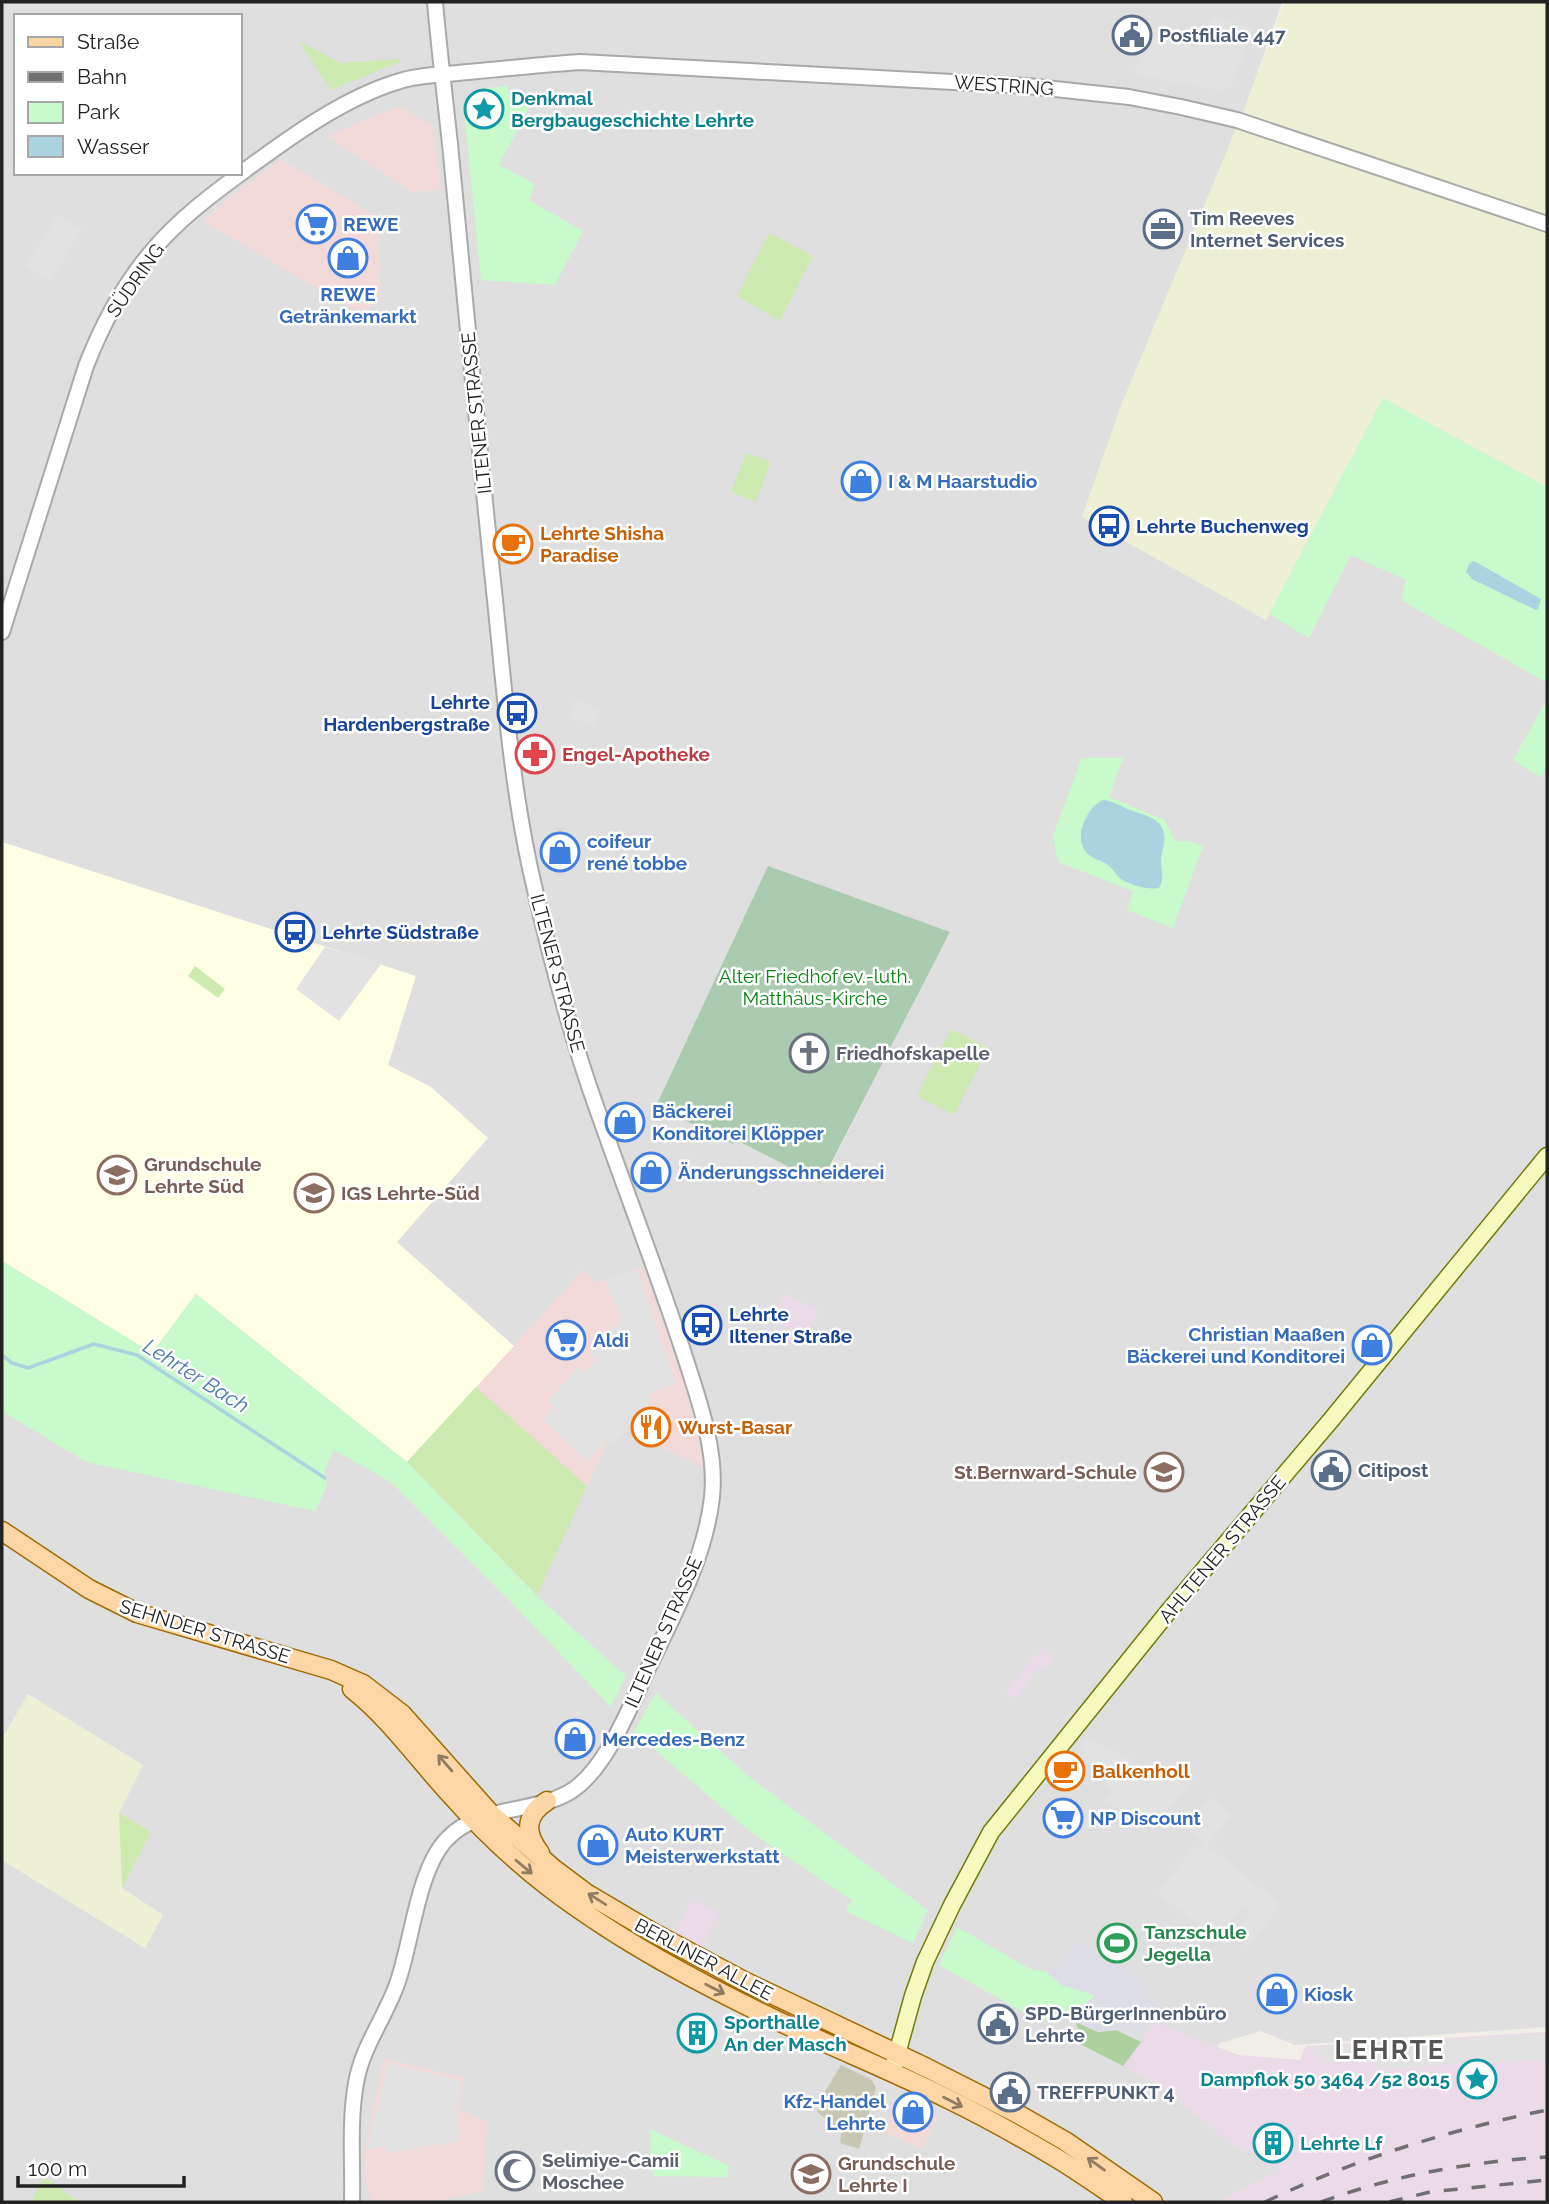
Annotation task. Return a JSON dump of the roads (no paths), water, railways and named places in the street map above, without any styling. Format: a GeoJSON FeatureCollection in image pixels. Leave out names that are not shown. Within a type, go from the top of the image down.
{"type":"FeatureCollection","features":[{"type":"Feature","properties":{"kind":"main road","name":"AHLTENER STRASSE"},"geometry":{"type":"LineString","coordinates":[[892,2072],[925,1962],[991,1832],[1168,1612],[1331,1420],[1547,1156]]}},
{"type":"Feature","properties":{"kind":"main road","name":"SEHNDER STRASSE"},"geometry":{"type":"LineString","coordinates":[[2,1531],[89,1589],[125,1608],[303,1661],[329,1673],[367,1701],[482,1817]]}},
{"type":"Feature","properties":{"kind":"main road"},"geometry":{"type":"LineString","coordinates":[[547,1801],[538,1807],[531,1818],[529,1832],[533,1843],[554,1869]]}},
{"type":"Feature","properties":{"kind":"main road","name":"BERLINER ALLEE"},"geometry":{"type":"LineString","coordinates":[[482,1817],[622,1915],[690,1954],[1021,2115],[1065,2141],[1153,2202]]}},
{"type":"Feature","properties":{"kind":"main road","name":"BERLINER ALLEE"},"geometry":{"type":"LineString","coordinates":[[482,1817],[522,1866],[614,1933],[733,1998],[1009,2130],[1123,2202]]}},
{"type":"Feature","properties":{"kind":"street","name":"ILTENER STRASSE"},"geometry":{"type":"LineString","coordinates":[[435,2],[488,540],[514,768],[529,862],[565,1010],[596,1108],[690,1373],[709,1446],[713,1474],[707,1524],[690,1579],[633,1702],[591,1774],[573,1790],[547,1801],[482,1817]]}},
{"type":"Feature","properties":{"kind":"street","name":"WESTRING"},"geometry":{"type":"LineString","coordinates":[[442,75],[523,65],[580,62],[1014,85],[1115,95],[1237,120],[1547,224]]}},
{"type":"Feature","properties":{"kind":"street","name":"SÜDRING"},"geometry":{"type":"LineString","coordinates":[[242,173],[305,128],[379,88],[403,80],[442,75]]}},
{"type":"Feature","properties":{"kind":"street","name":"SÜDRING"},"geometry":{"type":"LineString","coordinates":[[2,632],[86,366],[103,327],[114,306],[152,251],[207,198],[239,175]]}},
{"type":"Feature","properties":{"kind":"street"},"geometry":{"type":"LineString","coordinates":[[352,2202],[356,2078],[398,1981],[426,1876],[445,1841],[454,1832],[482,1817]]}},
{"type":"Feature","properties":{"kind":"water"},"geometry":{"type":"Polygon","coordinates":[[[1474,561],[1541,599],[1538,609],[1472,579],[1466,572],[1469,564],[1474,561]]]}},
{"type":"Feature","properties":{"kind":"water"},"geometry":{"type":"Polygon","coordinates":[[[1103,800],[1156,820],[1160,824],[1164,837],[1159,888],[1145,888],[1125,881],[1086,852],[1082,846],[1081,831],[1087,816],[1103,800]]]}},
{"type":"Feature","properties":{"kind":"waterway","name":"Lehrter Bach"},"geometry":{"type":"LineString","coordinates":[[2,1355],[12,1363],[28,1368],[94,1344],[137,1355],[325,1478]]}},
{"type":"Feature","properties":{"kind":"railway"},"geometry":{"type":"LineString","coordinates":[[1265,2202],[1333,2172],[1403,2147],[1547,2110]]}},
{"type":"Feature","properties":{"kind":"railway"},"geometry":{"type":"LineString","coordinates":[[1321,2202],[1376,2184],[1432,2171],[1547,2157]]}},
{"type":"Feature","properties":{"kind":"railway"},"geometry":{"type":"LineString","coordinates":[[1389,2202],[1430,2192],[1547,2180]]}},
{"type":"Feature","properties":{"kind":"place","name":"Postfiliale 447"},"geometry":{"type":"Point","coordinates":[1132,35]}},
{"type":"Feature","properties":{"kind":"place","name":"Denkmal Bergbaugeschichte Lehrte"},"geometry":{"type":"Point","coordinates":[484,109]}},
{"type":"Feature","properties":{"kind":"place","name":"REWE"},"geometry":{"type":"Point","coordinates":[316,224]}},
{"type":"Feature","properties":{"kind":"place","name":"Tim Reeves Internet Services"},"geometry":{"type":"Point","coordinates":[1163,229]}},
{"type":"Feature","properties":{"kind":"place","name":"REWE Getränkemarkt"},"geometry":{"type":"Point","coordinates":[348,258]}},
{"type":"Feature","properties":{"kind":"place","name":"I & M Haarstudio"},"geometry":{"type":"Point","coordinates":[861,481]}},
{"type":"Feature","properties":{"kind":"place","name":"Lehrte Buchenweg"},"geometry":{"type":"Point","coordinates":[1109,526]}},
{"type":"Feature","properties":{"kind":"place","name":"Lehrte Shisha Paradise"},"geometry":{"type":"Point","coordinates":[513,544]}},
{"type":"Feature","properties":{"kind":"place","name":"Lehrte Hardenbergstraße"},"geometry":{"type":"Point","coordinates":[517,713]}},
{"type":"Feature","properties":{"kind":"place","name":"Engel-Apotheke"},"geometry":{"type":"Point","coordinates":[535,754]}},
{"type":"Feature","properties":{"kind":"place","name":"coifeur rené tobbe"},"geometry":{"type":"Point","coordinates":[560,852]}},
{"type":"Feature","properties":{"kind":"place","name":"Lehrte Südstraße"},"geometry":{"type":"Point","coordinates":[295,932]}},
{"type":"Feature","properties":{"kind":"place","name":"Friedhofskapelle"},"geometry":{"type":"Point","coordinates":[809,1053]}},
{"type":"Feature","properties":{"kind":"place","name":"Bäckerei Konditorei Klöpper"},"geometry":{"type":"Point","coordinates":[625,1122]}},
{"type":"Feature","properties":{"kind":"place","name":"Änderungsschneiderei"},"geometry":{"type":"Point","coordinates":[651,1172]}},
{"type":"Feature","properties":{"kind":"place","name":"Grundschule Lehrte Süd"},"geometry":{"type":"Point","coordinates":[117,1175]}},
{"type":"Feature","properties":{"kind":"place","name":"IGS Lehrte-Süd"},"geometry":{"type":"Point","coordinates":[314,1193]}},
{"type":"Feature","properties":{"kind":"place","name":"Lehrte Iltener Straße"},"geometry":{"type":"Point","coordinates":[702,1325]}},
{"type":"Feature","properties":{"kind":"place","name":"Aldi"},"geometry":{"type":"Point","coordinates":[566,1340]}},
{"type":"Feature","properties":{"kind":"place","name":"Christian Maaßen Bäckerei und Konditorei"},"geometry":{"type":"Point","coordinates":[1372,1345]}},
{"type":"Feature","properties":{"kind":"place","name":"Wurst-Basar"},"geometry":{"type":"Point","coordinates":[651,1427]}},
{"type":"Feature","properties":{"kind":"place","name":"Citipost"},"geometry":{"type":"Point","coordinates":[1331,1470]}},
{"type":"Feature","properties":{"kind":"place","name":"St.Bernward-Schule"},"geometry":{"type":"Point","coordinates":[1164,1472]}},
{"type":"Feature","properties":{"kind":"place","name":"Mercedes-Benz"},"geometry":{"type":"Point","coordinates":[575,1739]}},
{"type":"Feature","properties":{"kind":"place","name":"Balkenholl"},"geometry":{"type":"Point","coordinates":[1065,1771]}},
{"type":"Feature","properties":{"kind":"place","name":"NP Discount"},"geometry":{"type":"Point","coordinates":[1063,1818]}},
{"type":"Feature","properties":{"kind":"place","name":"Auto KURT Meisterwerkstatt"},"geometry":{"type":"Point","coordinates":[598,1845]}},
{"type":"Feature","properties":{"kind":"place","name":"Tanzschule Jegella"},"geometry":{"type":"Point","coordinates":[1117,1943]}},
{"type":"Feature","properties":{"kind":"place","name":"Kiosk"},"geometry":{"type":"Point","coordinates":[1277,1994]}},
{"type":"Feature","properties":{"kind":"place","name":"SPD-BürgerInnenbüro Lehrte"},"geometry":{"type":"Point","coordinates":[998,2024]}},
{"type":"Feature","properties":{"kind":"place","name":"Sporthalle An der Masch"},"geometry":{"type":"Point","coordinates":[697,2033]}},
{"type":"Feature","properties":{"kind":"place","name":"Dampflok 50 3464 /52 8015"},"geometry":{"type":"Point","coordinates":[1477,2079]}},
{"type":"Feature","properties":{"kind":"place","name":"TREFFPUNKT 4"},"geometry":{"type":"Point","coordinates":[1010,2092]}},
{"type":"Feature","properties":{"kind":"place","name":"Kfz-Handel Lehrte"},"geometry":{"type":"Point","coordinates":[913,2112]}},
{"type":"Feature","properties":{"kind":"place","name":"Lehrte Lf"},"geometry":{"type":"Point","coordinates":[1273,2143]}},
{"type":"Feature","properties":{"kind":"place","name":"Selimiye-Camii Moschee"},"geometry":{"type":"Point","coordinates":[515,2171]}},
{"type":"Feature","properties":{"kind":"place","name":"Grundschule Lehrte I"},"geometry":{"type":"Point","coordinates":[811,2174]}},
{"type":"Feature","properties":{"kind":"district","name":"LEHRTE"},"geometry":{"type":"Point","coordinates":[1390,2050]}},
{"type":"Feature","properties":{"kind":"park label","name":"Alter Friedhof ev.-luth. Matthäus-Kirche"},"geometry":{"type":"Point","coordinates":[815,987]}}]}
